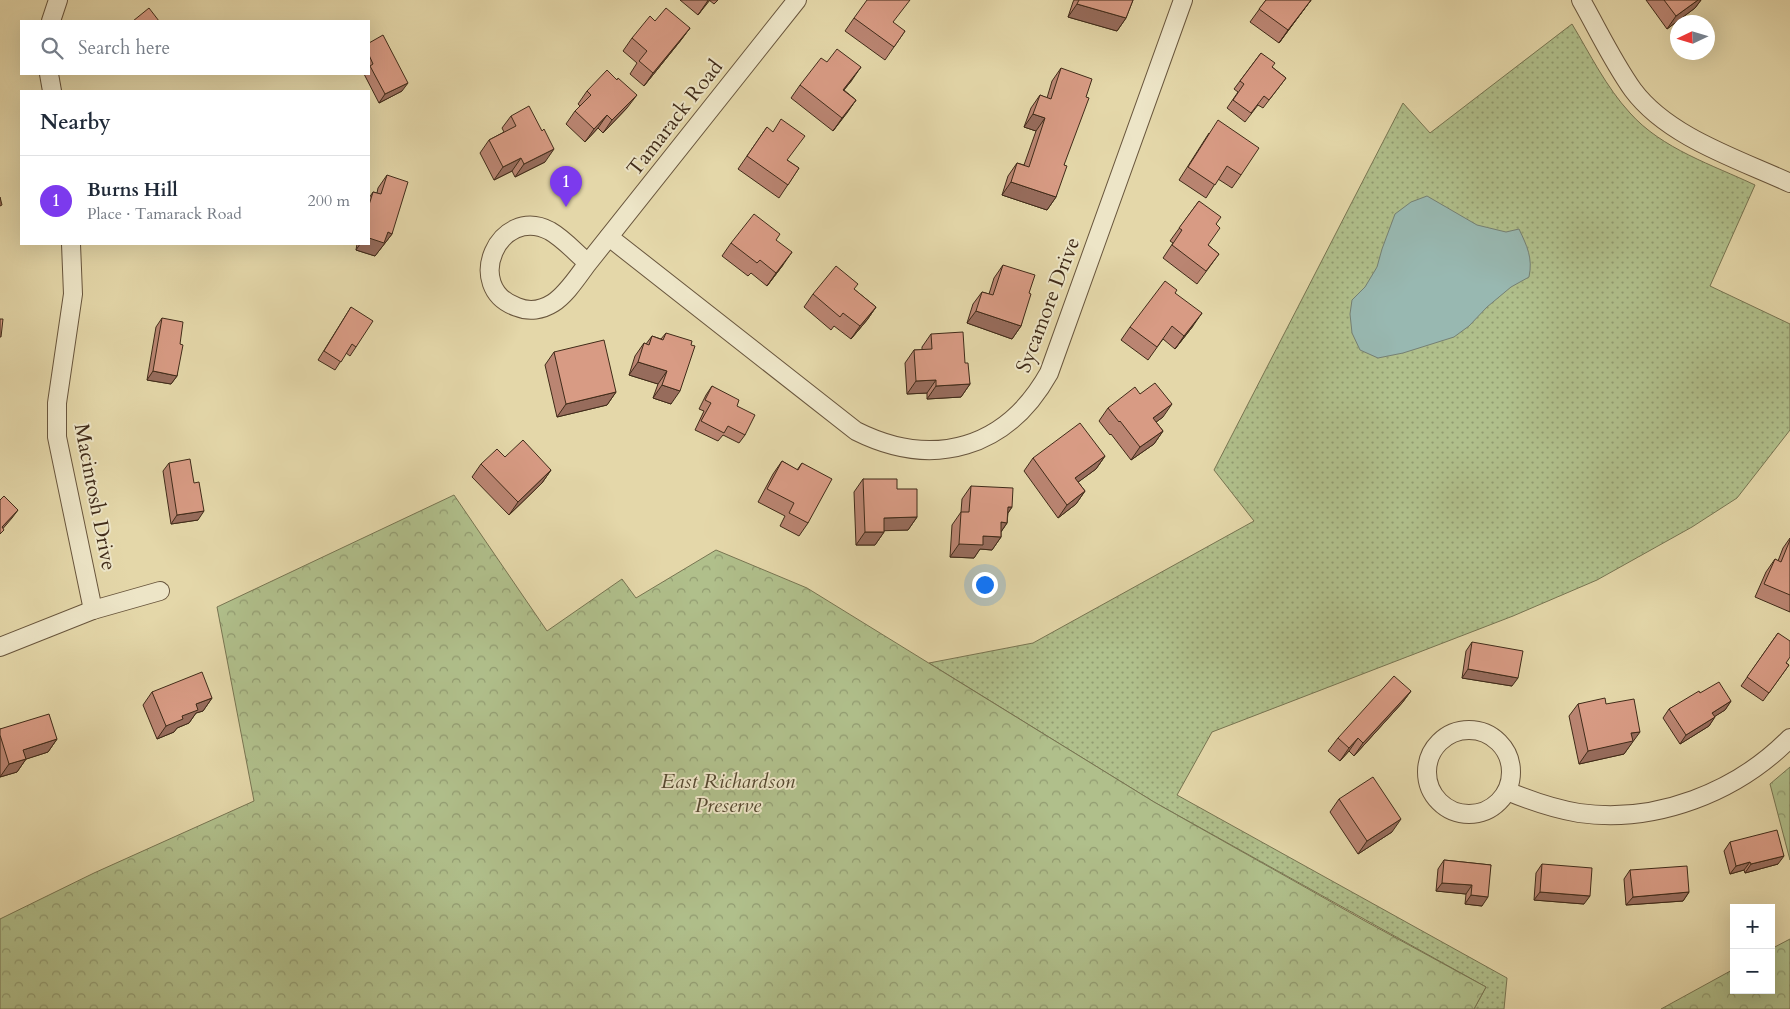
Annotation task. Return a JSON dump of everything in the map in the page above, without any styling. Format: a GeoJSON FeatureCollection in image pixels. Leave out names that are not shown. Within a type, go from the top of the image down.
{"type":"FeatureCollection","features":[{"type":"Feature","properties":{"kind":"street"},"geometry":{"type":"LineString","coordinates":[[51,20],[58,0]]}},
{"type":"Feature","properties":{"kind":"street","name":"Tamarack Road"},"geometry":{"type":"LineString","coordinates":[[588,263],[549,230],[532,226],[523,227],[507,234],[495,246],[489,272],[494,288],[500,296],[514,306],[530,310],[548,306],[555,302],[588,263],[797,0]]}},
{"type":"Feature","properties":{"kind":"street","name":"Sycamore Drive"},"geometry":{"type":"LineString","coordinates":[[609,236],[856,431],[873,440],[910,450],[947,449],[984,438],[1015,418],[1040,389],[1049,373],[1183,0]]}},
{"type":"Feature","properties":{"kind":"street"},"geometry":{"type":"LineString","coordinates":[[1581,0],[1633,90],[1657,115],[1690,137],[1790,182]]}},
{"type":"Feature","properties":{"kind":"street"},"geometry":{"type":"LineString","coordinates":[[49,75],[52,90]]}},
{"type":"Feature","properties":{"kind":"street","name":"Macintosh Drive"},"geometry":{"type":"LineString","coordinates":[[71,245],[73,294],[57,403],[57,437],[93,610]]}},
{"type":"Feature","properties":{"kind":"street"},"geometry":{"type":"LineString","coordinates":[[0,647],[93,610],[160,591]]}},
{"type":"Feature","properties":{"kind":"street"},"geometry":{"type":"LineString","coordinates":[[1473,730],[1490,736],[1504,748],[1508,756],[1511,774],[1507,791],[1495,806],[1479,814],[1470,815],[1452,811],[1444,807],[1432,793],[1427,775],[1429,757],[1440,742],[1455,732],[1473,730]]}},
{"type":"Feature","properties":{"kind":"street"},"geometry":{"type":"LineString","coordinates":[[1507,791],[1538,804],[1580,813],[1620,814],[1660,809],[1700,797],[1743,776],[1763,763],[1790,738]]}},
{"type":"Feature","properties":{"kind":"green space"},"geometry":{"type":"Polygon","coordinates":[[[1572,24],[1613,92],[1643,126],[1657,137],[1689,155],[1755,185],[1710,286],[1790,324],[1790,430],[1737,498],[1692,527],[1597,580],[1513,616],[1212,732],[1177,795],[1507,978],[1504,1009],[1474,1009],[1486,987],[1154,802],[929,663],[1033,643],[1254,521],[1214,470],[1403,103],[1430,133],[1572,24]]]}},
{"type":"Feature","properties":{"kind":"green space","name":"East Richardson Preserve"},"geometry":{"type":"Polygon","coordinates":[[[454,495],[547,631],[622,579],[636,598],[716,550],[807,588],[1154,802],[1486,987],[1474,1009],[0,1009],[0,919],[94,873],[254,801],[217,607],[454,495]]]}},
{"type":"Feature","properties":{"kind":"green space"},"geometry":{"type":"Polygon","coordinates":[[[1790,767],[1790,860],[1770,784],[1790,767]]]}},
{"type":"Feature","properties":{"kind":"green space"},"geometry":{"type":"Polygon","coordinates":[[[1790,939],[1790,1009],[1661,1009],[1730,971],[1730,994],[1775,994],[1775,947],[1790,939]]]}},
{"type":"Feature","properties":{"kind":"water"},"geometry":{"type":"Polygon","coordinates":[[[1427,196],[1477,225],[1506,232],[1519,229],[1530,258],[1529,277],[1511,287],[1487,307],[1469,326],[1454,337],[1403,353],[1378,358],[1360,350],[1352,333],[1350,314],[1352,300],[1365,287],[1377,267],[1395,214],[1411,202],[1427,196]]]}},
{"type":"Feature","properties":{"kind":"building"},"geometry":{"type":"Polygon","coordinates":[[[867,0],[910,0],[893,22],[905,31],[894,47],[854,18],[867,0]]]}},
{"type":"Feature","properties":{"kind":"building"},"geometry":{"type":"Polygon","coordinates":[[[1079,0],[1133,0],[1126,18],[1077,4],[1079,0]]]}},
{"type":"Feature","properties":{"kind":"building"},"geometry":{"type":"Polygon","coordinates":[[[1266,0],[1311,0],[1288,30],[1259,9],[1266,0]]]}},
{"type":"Feature","properties":{"kind":"building"},"geometry":{"type":"Polygon","coordinates":[[[1664,0],[1698,0],[1677,15],[1675,15],[1664,0]]]}},
{"type":"Feature","properties":{"kind":"building"},"geometry":{"type":"Polygon","coordinates":[[[149,8],[158,20],[134,20],[149,8]]]}},
{"type":"Feature","properties":{"kind":"building"},"geometry":{"type":"Polygon","coordinates":[[[666,8],[690,28],[653,73],[639,61],[647,51],[632,38],[650,16],[655,21],[666,8]]]}},
{"type":"Feature","properties":{"kind":"building"},"geometry":{"type":"Polygon","coordinates":[[[383,35],[408,83],[385,94],[370,66],[373,64],[370,57],[370,42],[383,35]]]}},
{"type":"Feature","properties":{"kind":"building"},"geometry":{"type":"Polygon","coordinates":[[[837,49],[861,67],[843,90],[856,100],[842,118],[800,85],[821,58],[827,62],[837,49]]]}},
{"type":"Feature","properties":{"kind":"building"},"geometry":{"type":"Polygon","coordinates":[[[1261,53],[1275,63],[1272,67],[1286,78],[1269,100],[1264,96],[1251,113],[1233,100],[1244,84],[1240,81],[1261,53]]]}},
{"type":"Feature","properties":{"kind":"building"},"geometry":{"type":"Polygon","coordinates":[[[1061,68],[1092,79],[1086,97],[1089,98],[1064,165],[1067,166],[1056,197],[1011,182],[1017,163],[1029,167],[1045,118],[1033,114],[1040,95],[1051,99],[1061,68]]]}},
{"type":"Feature","properties":{"kind":"building"},"geometry":{"type":"Polygon","coordinates":[[[607,70],[637,95],[612,120],[607,115],[594,129],[575,111],[591,95],[587,91],[607,70]]]}},
{"type":"Feature","properties":{"kind":"building"},"geometry":{"type":"Polygon","coordinates":[[[529,106],[554,149],[524,164],[521,158],[503,167],[489,140],[516,126],[511,116],[529,106]]]}},
{"type":"Feature","properties":{"kind":"building"},"geometry":{"type":"Polygon","coordinates":[[[781,119],[805,136],[787,160],[799,168],[788,185],[747,156],[767,127],[773,132],[781,119]]]}},
{"type":"Feature","properties":{"kind":"building"},"geometry":{"type":"Polygon","coordinates":[[[1218,120],[1259,148],[1241,175],[1227,166],[1215,185],[1188,167],[1218,120]]]}},
{"type":"Feature","properties":{"kind":"building"},"geometry":{"type":"Polygon","coordinates":[[[387,175],[408,182],[392,234],[388,232],[384,243],[370,238],[370,202],[373,192],[381,194],[387,175]]]}},
{"type":"Feature","properties":{"kind":"building"},"geometry":{"type":"Polygon","coordinates":[[[1199,201],[1221,217],[1216,224],[1220,228],[1208,245],[1219,254],[1206,271],[1172,245],[1182,230],[1179,228],[1199,201]]]}},
{"type":"Feature","properties":{"kind":"building"},"geometry":{"type":"Polygon","coordinates":[[[754,214],[780,234],[776,240],[792,252],[776,273],[760,260],[757,263],[731,243],[754,214]]]}},
{"type":"Feature","properties":{"kind":"building"},"geometry":{"type":"Polygon","coordinates":[[[1003,265],[1035,275],[1021,326],[976,311],[982,292],[993,295],[1003,265]]]}},
{"type":"Feature","properties":{"kind":"building"},"geometry":{"type":"Polygon","coordinates":[[[836,266],[858,284],[854,289],[876,307],[860,326],[843,313],[840,317],[813,294],[836,266]]]}},
{"type":"Feature","properties":{"kind":"building"},"geometry":{"type":"Polygon","coordinates":[[[1165,281],[1177,290],[1175,293],[1202,313],[1184,336],[1172,326],[1157,347],[1130,327],[1165,281]]]}},
{"type":"Feature","properties":{"kind":"building"},"geometry":{"type":"Polygon","coordinates":[[[351,307],[373,321],[356,347],[352,344],[341,362],[324,351],[351,307]]]}},
{"type":"Feature","properties":{"kind":"building"},"geometry":{"type":"Polygon","coordinates":[[[162,318],[183,322],[180,344],[183,345],[177,376],[153,371],[162,318]]]}},
{"type":"Feature","properties":{"kind":"building"},"geometry":{"type":"Polygon","coordinates":[[[0,319],[3,319],[1,337],[0,337],[0,319]]]}},
{"type":"Feature","properties":{"kind":"building"},"geometry":{"type":"Polygon","coordinates":[[[963,332],[965,363],[968,363],[970,384],[936,386],[936,380],[916,381],[914,350],[932,349],[931,334],[963,332]]]}},
{"type":"Feature","properties":{"kind":"building"},"geometry":{"type":"Polygon","coordinates":[[[666,333],[692,341],[691,345],[695,346],[680,391],[662,385],[667,371],[638,362],[644,343],[649,345],[652,336],[663,340],[666,333]]]}},
{"type":"Feature","properties":{"kind":"building"},"geometry":{"type":"Polygon","coordinates":[[[604,340],[616,392],[566,404],[554,352],[604,340]]]}},
{"type":"Feature","properties":{"kind":"building"},"geometry":{"type":"Polygon","coordinates":[[[1155,383],[1172,404],[1153,418],[1163,431],[1140,447],[1108,408],[1135,387],[1140,394],[1155,383]]]}},
{"type":"Feature","properties":{"kind":"building"},"geometry":{"type":"Polygon","coordinates":[[[712,386],[739,400],[737,406],[755,415],[745,435],[728,426],[724,433],[701,421],[711,403],[705,400],[712,386]]]}},
{"type":"Feature","properties":{"kind":"building"},"geometry":{"type":"Polygon","coordinates":[[[1080,423],[1105,456],[1075,478],[1085,491],[1067,505],[1033,458],[1080,423]]]}},
{"type":"Feature","properties":{"kind":"building"},"geometry":{"type":"Polygon","coordinates":[[[523,440],[551,470],[518,502],[481,464],[497,449],[505,457],[523,440]]]}},
{"type":"Feature","properties":{"kind":"building"},"geometry":{"type":"Polygon","coordinates":[[[190,459],[194,483],[199,482],[204,511],[177,515],[169,463],[190,459]]]}},
{"type":"Feature","properties":{"kind":"building"},"geometry":{"type":"Polygon","coordinates":[[[782,461],[798,470],[802,463],[832,479],[808,523],[789,513],[794,503],[767,489],[782,461]]]}},
{"type":"Feature","properties":{"kind":"building"},"geometry":{"type":"Polygon","coordinates":[[[863,479],[897,479],[897,489],[917,489],[917,517],[884,518],[884,532],[865,532],[863,479]]]}},
{"type":"Feature","properties":{"kind":"building"},"geometry":{"type":"Polygon","coordinates":[[[971,486],[1013,488],[1012,507],[1008,507],[1007,523],[1001,522],[1001,537],[983,536],[983,545],[959,544],[961,512],[969,512],[971,486]]]}},
{"type":"Feature","properties":{"kind":"building"},"geometry":{"type":"Polygon","coordinates":[[[4,496],[18,510],[2,527],[4,530],[0,534],[0,500],[4,496]]]}},
{"type":"Feature","properties":{"kind":"building"},"geometry":{"type":"Polygon","coordinates":[[[1790,540],[1790,595],[1764,584],[1775,559],[1781,562],[1790,540]]]}},
{"type":"Feature","properties":{"kind":"building"},"geometry":{"type":"Polygon","coordinates":[[[1778,633],[1790,641],[1790,657],[1786,663],[1789,665],[1769,693],[1747,677],[1778,633]]]}},
{"type":"Feature","properties":{"kind":"building"},"geometry":{"type":"Polygon","coordinates":[[[1472,642],[1523,651],[1518,678],[1468,669],[1472,642]]]}},
{"type":"Feature","properties":{"kind":"building"},"geometry":{"type":"Polygon","coordinates":[[[202,672],[212,698],[196,704],[198,710],[182,716],[183,719],[166,726],[152,692],[202,672]]]}},
{"type":"Feature","properties":{"kind":"building"},"geometry":{"type":"Polygon","coordinates":[[[1394,676],[1411,691],[1363,743],[1358,738],[1349,748],[1338,738],[1394,676]]]}},
{"type":"Feature","properties":{"kind":"building"},"geometry":{"type":"Polygon","coordinates":[[[1719,682],[1731,701],[1712,713],[1715,717],[1686,735],[1669,709],[1699,691],[1700,693],[1719,682]]]}},
{"type":"Feature","properties":{"kind":"building"},"geometry":{"type":"Polygon","coordinates":[[[1605,698],[1606,704],[1634,699],[1640,732],[1631,733],[1633,741],[1588,751],[1578,704],[1605,698]]]}},
{"type":"Feature","properties":{"kind":"building"},"geometry":{"type":"Polygon","coordinates":[[[49,714],[57,739],[23,750],[26,759],[9,764],[0,729],[49,714]]]}},
{"type":"Feature","properties":{"kind":"building"},"geometry":{"type":"Polygon","coordinates":[[[1373,777],[1401,819],[1367,841],[1339,799],[1373,777]]]}},
{"type":"Feature","properties":{"kind":"building"},"geometry":{"type":"Polygon","coordinates":[[[1777,830],[1784,856],[1736,866],[1730,842],[1777,830]]]}},
{"type":"Feature","properties":{"kind":"building"},"geometry":{"type":"Polygon","coordinates":[[[1444,860],[1491,865],[1488,897],[1471,895],[1472,885],[1442,883],[1444,860]]]}},
{"type":"Feature","properties":{"kind":"building"},"geometry":{"type":"Polygon","coordinates":[[[1542,864],[1592,868],[1590,896],[1540,892],[1542,864]]]}},
{"type":"Feature","properties":{"kind":"building"},"geometry":{"type":"Polygon","coordinates":[[[1687,866],[1689,892],[1633,897],[1630,870],[1687,866]]]}},
{"type":"Feature","properties":{"kind":"place","name":"Burns Hill"},"geometry":{"type":"Point","coordinates":[566,207]}}]}
